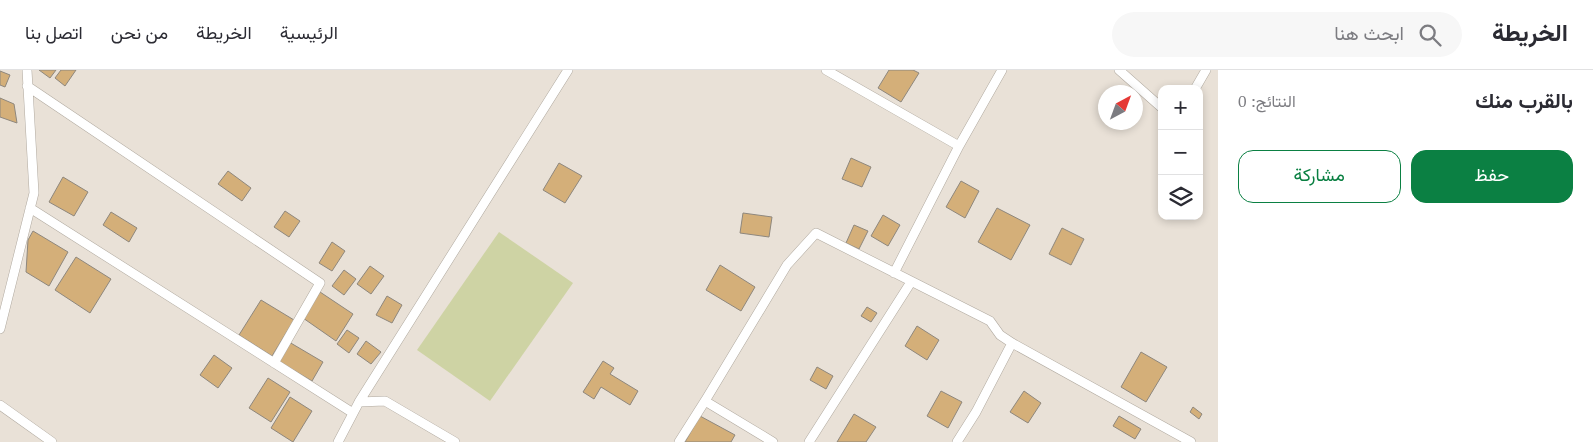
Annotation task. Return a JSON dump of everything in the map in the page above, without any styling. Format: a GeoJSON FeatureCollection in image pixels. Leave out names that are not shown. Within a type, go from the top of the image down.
{"type":"FeatureCollection","features":[{"type":"Feature","properties":{"kind":"street"},"geometry":{"type":"LineString","coordinates":[[0,329],[34,193],[27,70]]}},
{"type":"Feature","properties":{"kind":"street"},"geometry":{"type":"LineString","coordinates":[[338,442],[359,402],[568,70]]}},
{"type":"Feature","properties":{"kind":"street"},"geometry":{"type":"LineString","coordinates":[[826,70],[959,146]]}},
{"type":"Feature","properties":{"kind":"street"},"geometry":{"type":"LineString","coordinates":[[894,273],[959,146],[1002,70]]}},
{"type":"Feature","properties":{"kind":"street"},"geometry":{"type":"LineString","coordinates":[[1119,70],[1158,104]]}},
{"type":"Feature","properties":{"kind":"street"},"geometry":{"type":"LineString","coordinates":[[1197,85],[1206,70]]}},
{"type":"Feature","properties":{"kind":"street"},"geometry":{"type":"LineString","coordinates":[[27,86],[320,283],[274,363]]}},
{"type":"Feature","properties":{"kind":"street"},"geometry":{"type":"LineString","coordinates":[[30,208],[353,413]]}},
{"type":"Feature","properties":{"kind":"street"},"geometry":{"type":"LineString","coordinates":[[679,442],[787,265],[816,233],[990,321],[1000,334],[1012,344],[1191,442]]}},
{"type":"Feature","properties":{"kind":"street"},"geometry":{"type":"LineString","coordinates":[[808,442],[911,282]]}},
{"type":"Feature","properties":{"kind":"street"},"geometry":{"type":"LineString","coordinates":[[957,442],[976,412],[1012,344]]}},
{"type":"Feature","properties":{"kind":"street"},"geometry":{"type":"LineString","coordinates":[[359,402],[385,401],[455,442]]}},
{"type":"Feature","properties":{"kind":"street"},"geometry":{"type":"LineString","coordinates":[[705,401],[773,442]]}},
{"type":"Feature","properties":{"kind":"street"},"geometry":{"type":"LineString","coordinates":[[0,405],[52,442]]}},
{"type":"Feature","properties":{"kind":"green space"},"geometry":{"type":"Polygon","coordinates":[[[499,232],[573,283],[490,401],[417,350],[499,232]]]}},
{"type":"Feature","properties":{"kind":"building"},"geometry":{"type":"Polygon","coordinates":[[[39,70],[56,70],[50,78],[39,70]]]}},
{"type":"Feature","properties":{"kind":"building"},"geometry":{"type":"Polygon","coordinates":[[[61,70],[76,70],[65,86],[55,78],[61,70]]]}},
{"type":"Feature","properties":{"kind":"building"},"geometry":{"type":"Polygon","coordinates":[[[889,70],[913,70],[919,73],[901,102],[878,88],[889,70]]]}},
{"type":"Feature","properties":{"kind":"building"},"geometry":{"type":"Polygon","coordinates":[[[0,71],[10,75],[5,87],[0,85],[0,71]]]}},
{"type":"Feature","properties":{"kind":"building"},"geometry":{"type":"Polygon","coordinates":[[[0,98],[14,104],[17,123],[0,117],[0,98]]]}},
{"type":"Feature","properties":{"kind":"building"},"geometry":{"type":"Polygon","coordinates":[[[851,158],[871,167],[862,187],[842,179],[851,158]]]}},
{"type":"Feature","properties":{"kind":"building"},"geometry":{"type":"Polygon","coordinates":[[[559,163],[582,176],[565,203],[543,190],[559,163]]]}},
{"type":"Feature","properties":{"kind":"building"},"geometry":{"type":"Polygon","coordinates":[[[228,171],[251,188],[242,201],[218,184],[228,171]]]}},
{"type":"Feature","properties":{"kind":"building"},"geometry":{"type":"Polygon","coordinates":[[[63,177],[88,192],[74,216],[49,202],[63,177]]]}},
{"type":"Feature","properties":{"kind":"building"},"geometry":{"type":"Polygon","coordinates":[[[961,181],[979,191],[965,218],[946,207],[961,181]]]}},
{"type":"Feature","properties":{"kind":"building"},"geometry":{"type":"Polygon","coordinates":[[[997,208],[1030,225],[1011,260],[978,242],[997,208]]]}},
{"type":"Feature","properties":{"kind":"building"},"geometry":{"type":"Polygon","coordinates":[[[285,211],[300,221],[289,237],[274,227],[285,211]]]}},
{"type":"Feature","properties":{"kind":"building"},"geometry":{"type":"Polygon","coordinates":[[[111,212],[137,228],[129,242],[103,225],[111,212]]]}},
{"type":"Feature","properties":{"kind":"building"},"geometry":{"type":"Polygon","coordinates":[[[743,213],[772,217],[769,237],[740,233],[743,213]]]}},
{"type":"Feature","properties":{"kind":"building"},"geometry":{"type":"Polygon","coordinates":[[[883,215],[900,225],[888,246],[871,236],[883,215]]]}},
{"type":"Feature","properties":{"kind":"building"},"geometry":{"type":"Polygon","coordinates":[[[854,225],[868,231],[859,249],[846,243],[854,225]]]}},
{"type":"Feature","properties":{"kind":"building"},"geometry":{"type":"Polygon","coordinates":[[[1062,228],[1084,239],[1071,265],[1049,254],[1062,228]]]}},
{"type":"Feature","properties":{"kind":"building"},"geometry":{"type":"Polygon","coordinates":[[[33,231],[68,252],[49,286],[26,272],[28,240],[33,231]]]}},
{"type":"Feature","properties":{"kind":"building"},"geometry":{"type":"Polygon","coordinates":[[[332,242],[345,251],[332,271],[319,263],[332,242]]]}},
{"type":"Feature","properties":{"kind":"building"},"geometry":{"type":"Polygon","coordinates":[[[76,257],[111,279],[90,313],[55,290],[76,257]]]}},
{"type":"Feature","properties":{"kind":"building"},"geometry":{"type":"Polygon","coordinates":[[[720,265],[755,287],[741,311],[706,290],[720,265]]]}},
{"type":"Feature","properties":{"kind":"building"},"geometry":{"type":"Polygon","coordinates":[[[370,266],[384,276],[371,294],[357,284],[370,266]]]}},
{"type":"Feature","properties":{"kind":"building"},"geometry":{"type":"Polygon","coordinates":[[[344,270],[356,279],[344,295],[332,286],[344,270]]]}},
{"type":"Feature","properties":{"kind":"building"},"geometry":{"type":"Polygon","coordinates":[[[320,292],[353,314],[336,341],[303,318],[320,292]]]}},
{"type":"Feature","properties":{"kind":"building"},"geometry":{"type":"Polygon","coordinates":[[[387,296],[402,305],[392,323],[376,315],[387,296]]]}},
{"type":"Feature","properties":{"kind":"building"},"geometry":{"type":"Polygon","coordinates":[[[261,300],[294,320],[272,356],[239,335],[261,300]]]}},
{"type":"Feature","properties":{"kind":"building"},"geometry":{"type":"Polygon","coordinates":[[[867,307],[877,313],[871,322],[861,316],[867,307]]]}},
{"type":"Feature","properties":{"kind":"building"},"geometry":{"type":"Polygon","coordinates":[[[917,326],[939,340],[927,360],[905,346],[917,326]]]}},
{"type":"Feature","properties":{"kind":"building"},"geometry":{"type":"Polygon","coordinates":[[[347,330],[359,338],[349,353],[337,344],[347,330]]]}},
{"type":"Feature","properties":{"kind":"building"},"geometry":{"type":"Polygon","coordinates":[[[366,341],[381,352],[371,364],[357,354],[366,341]]]}},
{"type":"Feature","properties":{"kind":"building"},"geometry":{"type":"Polygon","coordinates":[[[289,342],[323,362],[312,381],[278,361],[289,342]]]}},
{"type":"Feature","properties":{"kind":"building"},"geometry":{"type":"Polygon","coordinates":[[[1141,352],[1167,367],[1146,402],[1121,387],[1141,352]]]}},
{"type":"Feature","properties":{"kind":"building"},"geometry":{"type":"Polygon","coordinates":[[[214,355],[232,368],[218,388],[200,375],[214,355]]]}},
{"type":"Feature","properties":{"kind":"building"},"geometry":{"type":"Polygon","coordinates":[[[603,361],[614,368],[610,374],[638,391],[630,405],[601,387],[594,399],[583,392],[603,361]]]}},
{"type":"Feature","properties":{"kind":"building"},"geometry":{"type":"Polygon","coordinates":[[[817,367],[833,376],[826,389],[810,380],[817,367]]]}},
{"type":"Feature","properties":{"kind":"building"},"geometry":{"type":"Polygon","coordinates":[[[268,378],[290,392],[271,422],[249,408],[268,378]]]}},
{"type":"Feature","properties":{"kind":"building"},"geometry":{"type":"Polygon","coordinates":[[[941,391],[962,402],[948,428],[927,416],[941,391]]]}},
{"type":"Feature","properties":{"kind":"building"},"geometry":{"type":"Polygon","coordinates":[[[1024,391],[1041,403],[1028,423],[1010,412],[1024,391]]]}},
{"type":"Feature","properties":{"kind":"building"},"geometry":{"type":"Polygon","coordinates":[[[290,397],[312,411],[293,442],[271,428],[290,397]]]}},
{"type":"Feature","properties":{"kind":"building"},"geometry":{"type":"Polygon","coordinates":[[[1193,407],[1202,414],[1199,419],[1190,412],[1193,407]]]}},
{"type":"Feature","properties":{"kind":"building"},"geometry":{"type":"Polygon","coordinates":[[[854,414],[876,427],[866,442],[837,442],[854,414]]]}},
{"type":"Feature","properties":{"kind":"building"},"geometry":{"type":"Polygon","coordinates":[[[700,416],[735,435],[731,442],[685,442],[700,416]]]}},
{"type":"Feature","properties":{"kind":"building"},"geometry":{"type":"Polygon","coordinates":[[[1119,416],[1141,429],[1135,439],[1113,426],[1119,416]]]}}]}
